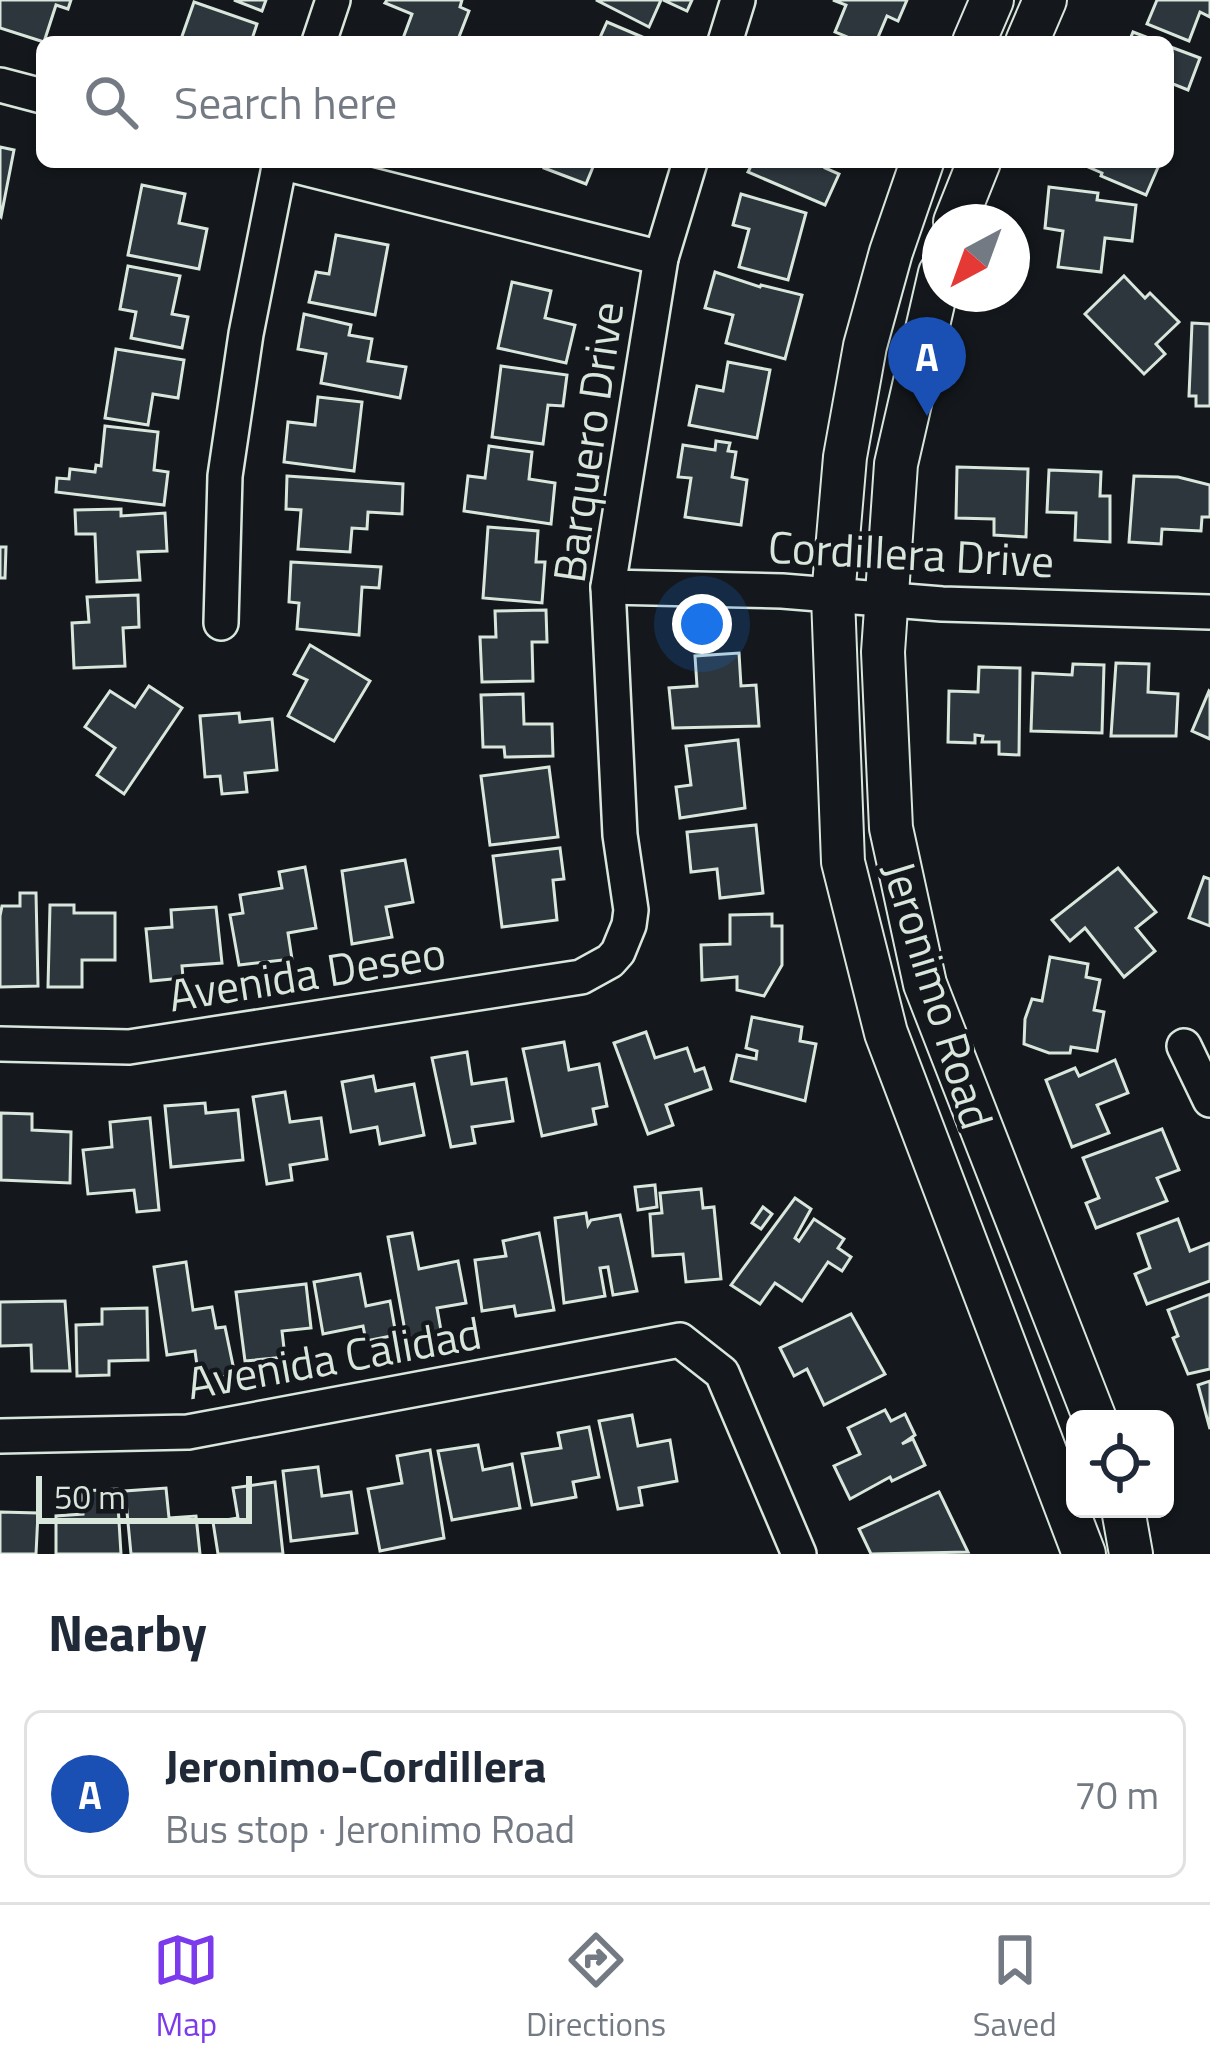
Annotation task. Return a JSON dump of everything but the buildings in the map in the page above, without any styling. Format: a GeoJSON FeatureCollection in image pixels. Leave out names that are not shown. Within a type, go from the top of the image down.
{"type":"FeatureCollection","features":[{"type":"Feature","properties":{"kind":"main road"},"geometry":{"type":"LineString","coordinates":[[977,36],[992,0]]}},
{"type":"Feature","properties":{"kind":"main road"},"geometry":{"type":"LineString","coordinates":[[1030,36],[1045,0]]}},
{"type":"Feature","properties":{"kind":"main road","name":"Jeronimo Road"},"geometry":{"type":"LineString","coordinates":[[920,168],[891,252],[855,395],[838,517],[832,597],[842,862],[886,1033],[1084,1554]]}},
{"type":"Feature","properties":{"kind":"main road"},"geometry":{"type":"LineString","coordinates":[[962,204],[977,168]]}},
{"type":"Feature","properties":{"kind":"main road","name":"Jeronimo Road"},"geometry":{"type":"LineString","coordinates":[[931,312],[896,464],[885,600],[891,828],[925,984],[1091,1410]]}},
{"type":"Feature","properties":{"kind":"main road"},"geometry":{"type":"LineString","coordinates":[[1125,1518],[1131,1554]]}},
{"type":"Feature","properties":{"kind":"street"},"geometry":{"type":"LineString","coordinates":[[322,36],[333,0]]}},
{"type":"Feature","properties":{"kind":"street"},"geometry":{"type":"LineString","coordinates":[[727,36],[738,0]]}},
{"type":"Feature","properties":{"kind":"street"},"geometry":{"type":"LineString","coordinates":[[0,85],[36,94]]}},
{"type":"Feature","properties":{"kind":"street"},"geometry":{"type":"LineString","coordinates":[[221,623],[225,476],[246,334],[279,168]]}},
{"type":"Feature","properties":{"kind":"street"},"geometry":{"type":"LineString","coordinates":[[304,168],[661,258]]}},
{"type":"Feature","properties":{"kind":"street","name":"Barquero Drive"},"geometry":{"type":"LineString","coordinates":[[618,952],[631,910],[620,835],[608,587],[661,258],[687,168]]}},
{"type":"Feature","properties":{"kind":"street","name":"Cordillera Drive"},"geometry":{"type":"LineString","coordinates":[[608,587],[1210,612]]}},
{"type":"Feature","properties":{"kind":"street","name":"Avenida Deseo"},"geometry":{"type":"LineString","coordinates":[[0,1044],[152,1044],[581,976],[618,952]]}},
{"type":"Feature","properties":{"kind":"street"},"geometry":{"type":"LineString","coordinates":[[1184,1046],[1210,1100]]}},
{"type":"Feature","properties":{"kind":"street","name":"Avenida Calidad"},"geometry":{"type":"LineString","coordinates":[[0,1436],[188,1432],[680,1340],[722,1372],[799,1554]]}},
{"type":"Feature","properties":{"kind":"place","name":"Jeronimo-Cordillera"},"geometry":{"type":"Point","coordinates":[927,416]}}]}
